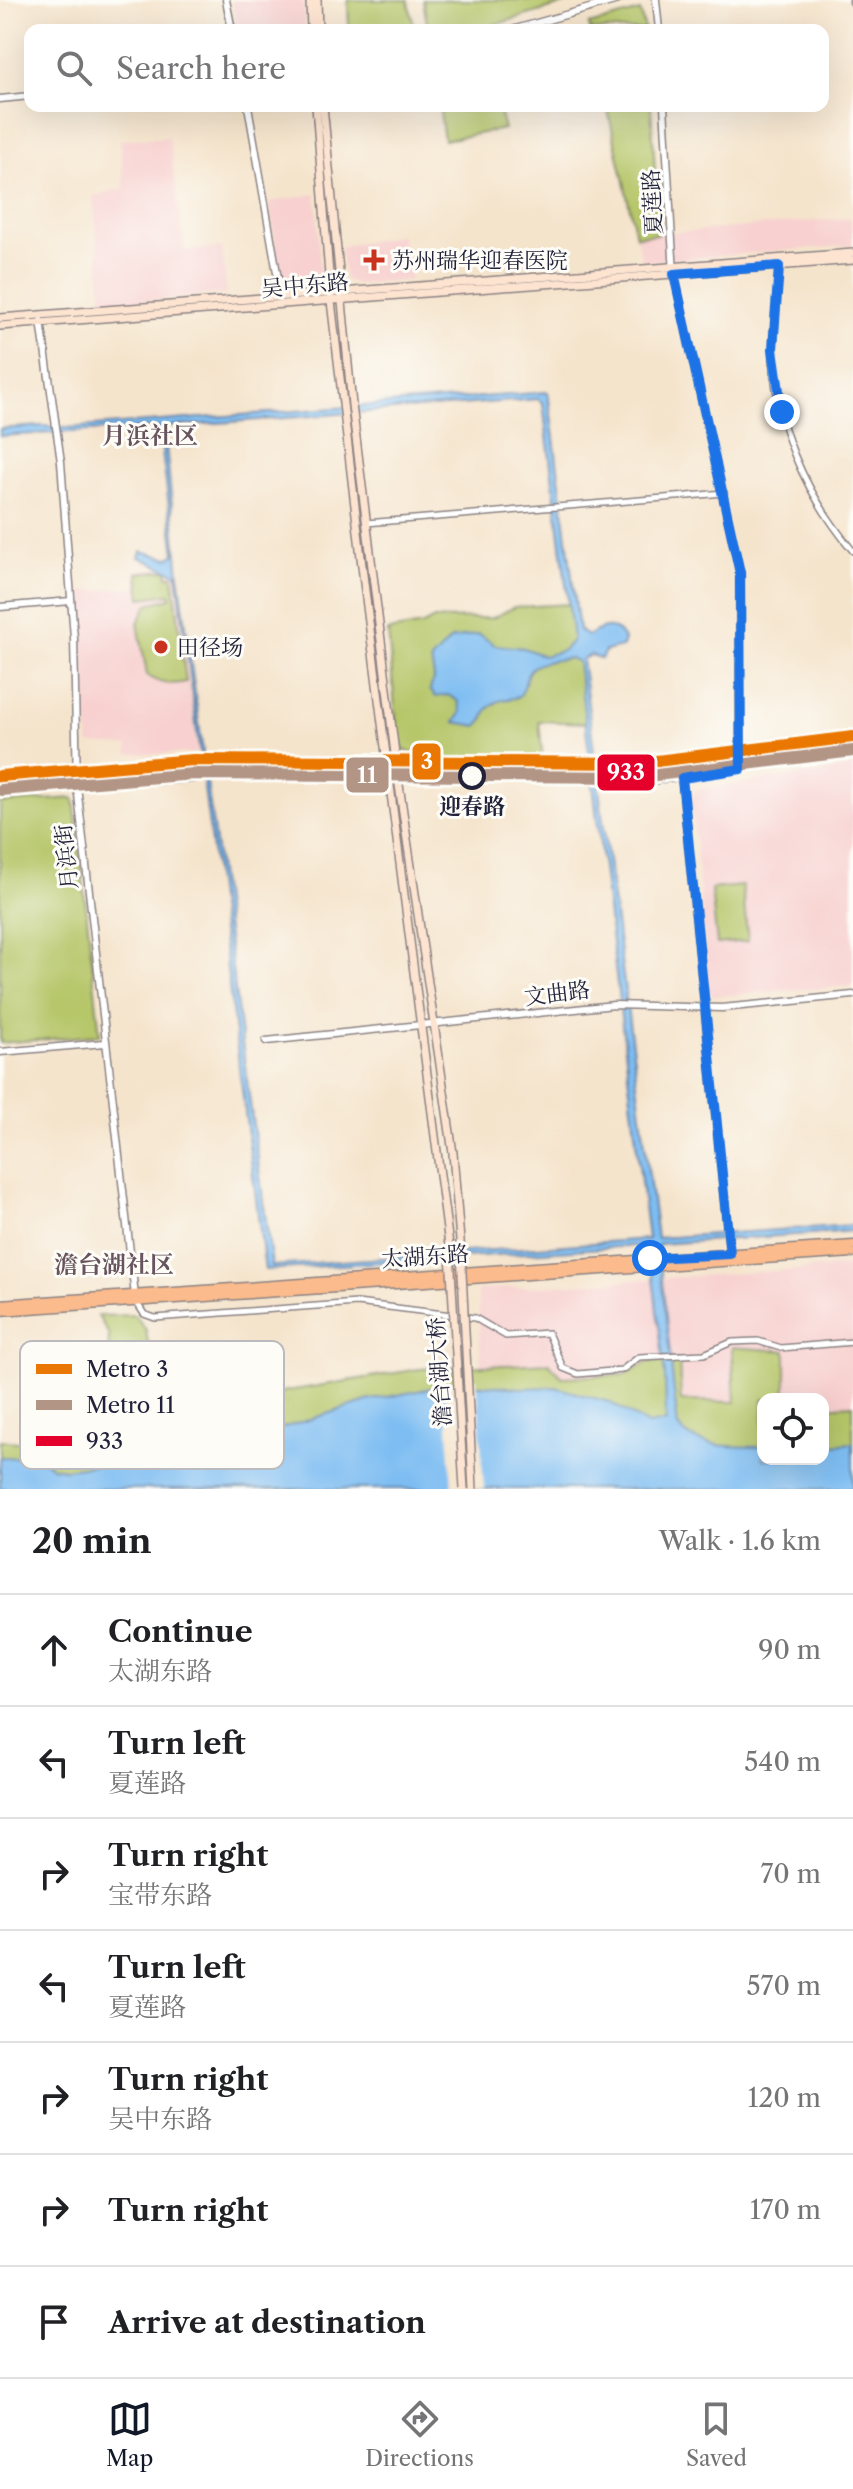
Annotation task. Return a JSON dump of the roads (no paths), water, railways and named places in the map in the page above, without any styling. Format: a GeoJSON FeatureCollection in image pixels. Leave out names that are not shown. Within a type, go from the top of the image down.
{"type":"FeatureCollection","features":[{"type":"Feature","properties":{"kind":"main road"},"geometry":{"type":"LineString","coordinates":[[310,0],[311,24]]}},
{"type":"Feature","properties":{"kind":"main road"},"geometry":{"type":"LineString","coordinates":[[317,0],[318,24]]}},
{"type":"Feature","properties":{"kind":"main road"},"geometry":{"type":"LineString","coordinates":[[316,112],[330,297],[366,523],[432,1026]]}},
{"type":"Feature","properties":{"kind":"main road"},"geometry":{"type":"LineString","coordinates":[[324,112],[348,408],[386,775],[421,1027]]}},
{"type":"Feature","properties":{"kind":"main road","name":"吴中东路"},"geometry":{"type":"LineString","coordinates":[[0,318],[41,318],[674,271],[853,253]]}},
{"type":"Feature","properties":{"kind":"main road","name":"吴中东路"},"geometry":{"type":"LineString","coordinates":[[674,271],[853,260]]}},
{"type":"Feature","properties":{"kind":"main road","name":"吴中东路"},"geometry":{"type":"LineString","coordinates":[[0,326],[41,318],[281,296],[330,297]]}},
{"type":"Feature","properties":{"kind":"main road"},"geometry":{"type":"LineString","coordinates":[[740,766],[853,745]]}},
{"type":"Feature","properties":{"kind":"main road"},"geometry":{"type":"LineString","coordinates":[[0,784],[203,774],[613,778],[681,775],[853,752]]}},
{"type":"Feature","properties":{"kind":"main road"},"geometry":{"type":"LineString","coordinates":[[0,791],[76,782]]}},
{"type":"Feature","properties":{"kind":"main road","name":"澹台湖大桥"},"geometry":{"type":"LineString","coordinates":[[432,1026],[453,1153],[473,1489]]}},
{"type":"Feature","properties":{"kind":"main road","name":"澹台湖大桥"},"geometry":{"type":"LineString","coordinates":[[421,1027],[444,1186],[464,1489]]}},
{"type":"Feature","properties":{"kind":"main road","name":"太湖东路"},"geometry":{"type":"LineString","coordinates":[[0,1304],[656,1268],[853,1245]]}},
{"type":"Feature","properties":{"kind":"main road","name":"太湖东路"},"geometry":{"type":"LineString","coordinates":[[0,1311],[135,1296],[660,1257],[730,1259],[853,1253]]}},
{"type":"Feature","properties":{"kind":"street"},"geometry":{"type":"LineString","coordinates":[[226,0],[231,24]]}},
{"type":"Feature","properties":{"kind":"street"},"geometry":{"type":"LineString","coordinates":[[533,24],[618,0]]}},
{"type":"Feature","properties":{"kind":"street"},"geometry":{"type":"LineString","coordinates":[[656,0],[658,24]]}},
{"type":"Feature","properties":{"kind":"street"},"geometry":{"type":"LineString","coordinates":[[0,99],[24,97]]}},
{"type":"Feature","properties":{"kind":"street"},"geometry":{"type":"LineString","coordinates":[[249,112],[281,296]]}},
{"type":"Feature","properties":{"kind":"street","name":"夏莲路"},"geometry":{"type":"LineString","coordinates":[[664,112],[674,271],[724,493],[741,586],[740,766]]}},
{"type":"Feature","properties":{"kind":"street"},"geometry":{"type":"LineString","coordinates":[[779,266],[773,349],[775,381],[789,439],[798,466],[825,517],[853,551]]}},
{"type":"Feature","properties":{"kind":"street","name":"月浜街"},"geometry":{"type":"LineString","coordinates":[[41,318],[56,424],[71,601],[76,782],[135,1296]]}},
{"type":"Feature","properties":{"kind":"street"},"geometry":{"type":"LineString","coordinates":[[366,523],[724,493]]}},
{"type":"Feature","properties":{"kind":"street"},"geometry":{"type":"LineString","coordinates":[[0,607],[71,601]]}},
{"type":"Feature","properties":{"kind":"street"},"geometry":{"type":"LineString","coordinates":[[681,775],[730,1259]]}},
{"type":"Feature","properties":{"kind":"street","name":"文曲路"},"geometry":{"type":"LineString","coordinates":[[266,1041],[617,1005],[705,1008],[853,995]]}},
{"type":"Feature","properties":{"kind":"street"},"geometry":{"type":"LineString","coordinates":[[0,1052],[105,1043]]}},
{"type":"Feature","properties":{"kind":"street"},"geometry":{"type":"LineString","coordinates":[[135,1296],[144,1314],[155,1318],[357,1303],[475,1318],[506,1336],[548,1333],[563,1368],[574,1374],[622,1370],[639,1357],[704,1354],[732,1342],[758,1341],[781,1348],[853,1342]]}},
{"type":"Feature","properties":{"kind":"water"},"geometry":{"type":"Polygon","coordinates":[[[548,392],[579,630],[587,636],[612,628],[624,639],[622,647],[605,651],[601,659],[591,655],[582,659],[657,1238],[853,1225],[853,1231],[658,1244],[678,1427],[706,1443],[757,1447],[757,1465],[829,1465],[829,1445],[853,1443],[853,1489],[0,1489],[0,1457],[20,1458],[20,1469],[284,1469],[284,1428],[367,1401],[457,1383],[555,1387],[609,1402],[648,1425],[666,1422],[665,1375],[649,1245],[265,1270],[177,574],[139,557],[141,551],[168,558],[175,554],[159,427],[0,436],[0,429],[67,428],[548,392]],[[538,399],[164,427],[179,574],[272,1266],[648,1239],[578,662],[570,658],[535,666],[528,673],[519,697],[495,703],[477,726],[455,722],[461,713],[458,701],[448,695],[436,697],[430,690],[434,677],[431,660],[451,639],[479,634],[495,645],[524,648],[544,656],[564,650],[573,639],[543,403],[538,399]]]}},
{"type":"Feature","properties":{"kind":"metro line","name":"3"},"geometry":{"type":"LineString","coordinates":[[0,776],[193,760],[640,763],[853,737]]}},
{"type":"Feature","properties":{"kind":"metro line","name":"11"},"geometry":{"type":"LineString","coordinates":[[1,790],[194,774],[640,777],[853,751]]}},
{"type":"Feature","properties":{"kind":"place","name":"苏州瑞华迎春医院"},"geometry":{"type":"Point","coordinates":[374,260]}},
{"type":"Feature","properties":{"kind":"place","name":"田径场"},"geometry":{"type":"Point","coordinates":[161,647]}},
{"type":"Feature","properties":{"kind":"place","name":"迎春路"},"geometry":{"type":"Point","coordinates":[472,776]}},
{"type":"Feature","properties":{"kind":"district","name":"月浜社区"},"geometry":{"type":"Point","coordinates":[150,436]}},
{"type":"Feature","properties":{"kind":"district","name":"澹台湖社区"},"geometry":{"type":"Point","coordinates":[114,1265]}}]}
